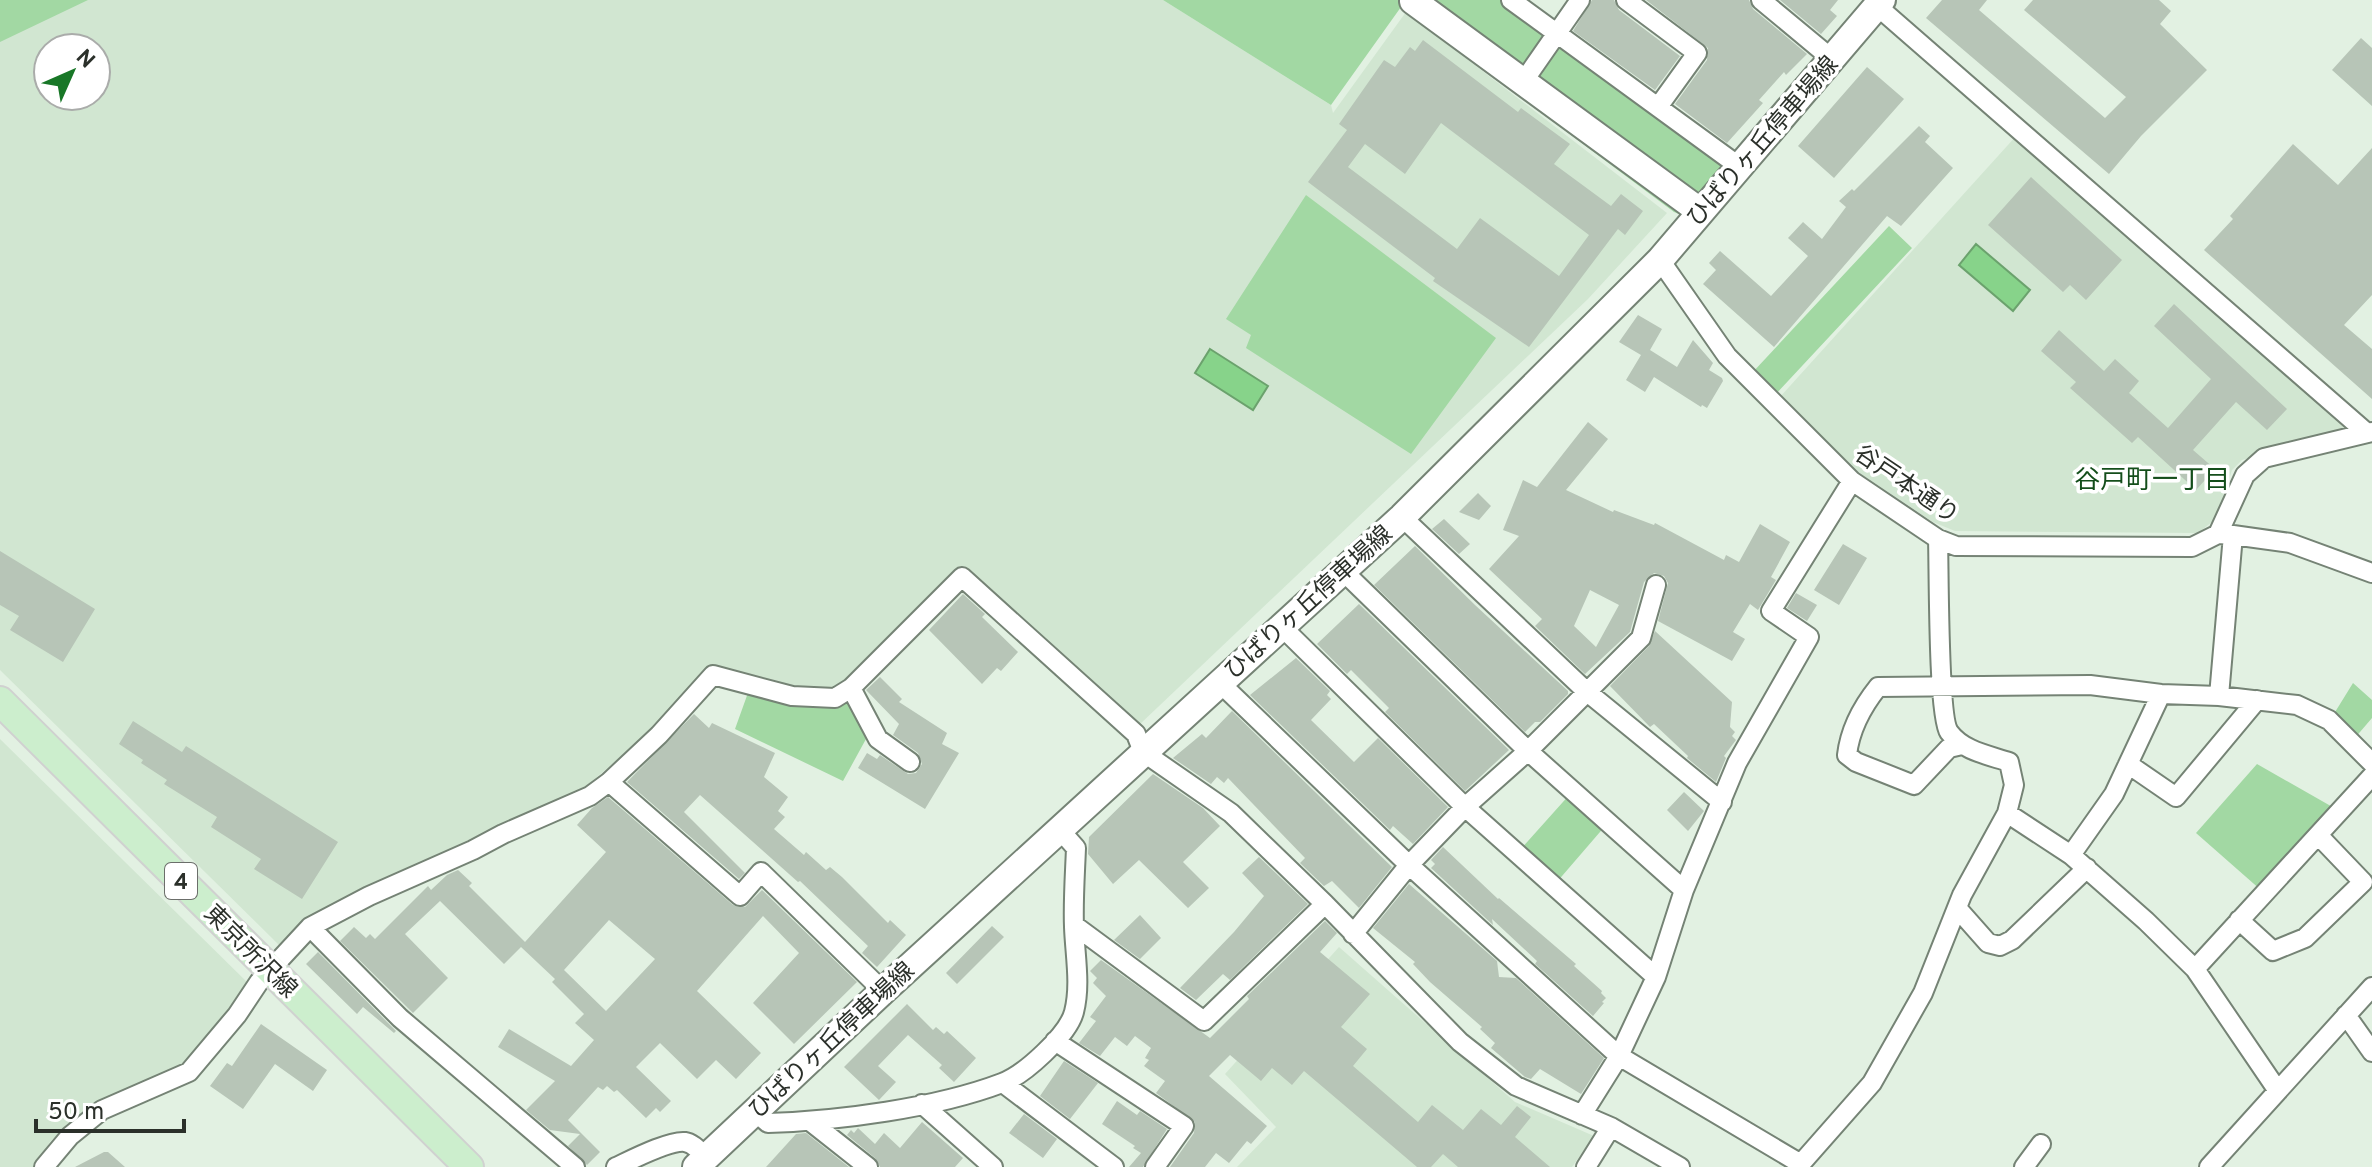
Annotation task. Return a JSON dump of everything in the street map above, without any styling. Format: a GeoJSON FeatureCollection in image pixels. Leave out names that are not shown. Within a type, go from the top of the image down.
{"type":"FeatureCollection","features":[{"type":"Feature","properties":{"kind":"main road"},"geometry":{"type":"LineString","coordinates":[[1413,0],[1701,212]]}},
{"type":"Feature","properties":{"kind":"main road","name":"ひばりヶ丘停車場線"},"geometry":{"type":"LineString","coordinates":[[701,1162],[883,991],[1402,517],[1660,260],[1880,3]]}},
{"type":"Feature","properties":{"kind":"main road","name":"東京所沢線"},"geometry":{"type":"LineString","coordinates":[[0,701],[469,1167]]}},
{"type":"Feature","properties":{"kind":"street"},"geometry":{"type":"LineString","coordinates":[[1511,0],[1740,167]]}},
{"type":"Feature","properties":{"kind":"street"},"geometry":{"type":"LineString","coordinates":[[1523,82],[1580,0]]}},
{"type":"Feature","properties":{"kind":"street"},"geometry":{"type":"LineString","coordinates":[[1626,0],[1697,53],[1658,107]]}},
{"type":"Feature","properties":{"kind":"street"},"geometry":{"type":"LineString","coordinates":[[1761,0],[1832,59]]}},
{"type":"Feature","properties":{"kind":"street"},"geometry":{"type":"LineString","coordinates":[[1880,3],[2369,432]]}},
{"type":"Feature","properties":{"kind":"street","name":"谷戸本通り"},"geometry":{"type":"LineString","coordinates":[[1660,260],[1727,356],[1852,481],[1938,539],[1956,546],[2192,547],[2225,535]]}},
{"type":"Feature","properties":{"kind":"street"},"geometry":{"type":"LineString","coordinates":[[2219,696],[2225,535],[2245,475],[2264,458],[2369,432]]}},
{"type":"Feature","properties":{"kind":"street"},"geometry":{"type":"LineString","coordinates":[[1582,1115],[1619,1056],[1656,977],[1684,890],[1737,763],[1809,637],[1771,611],[1852,481]]}},
{"type":"Feature","properties":{"kind":"street"},"geometry":{"type":"LineString","coordinates":[[1402,517],[1586,691],[1722,802]]}},
{"type":"Feature","properties":{"kind":"street"},"geometry":{"type":"LineString","coordinates":[[2225,535],[2290,543],[2372,573]]}},
{"type":"Feature","properties":{"kind":"street"},"geometry":{"type":"LineString","coordinates":[[1220,683],[1409,865],[1619,1056],[1800,1166],[1876,1076],[1923,993],[1957,908],[2007,813],[2014,785],[2009,762],[1962,745],[1947,729],[1942,687],[1938,539]]}},
{"type":"Feature","properties":{"kind":"street"},"geometry":{"type":"LineString","coordinates":[[1344,572],[1528,751],[1684,890]]}},
{"type":"Feature","properties":{"kind":"street"},"geometry":{"type":"LineString","coordinates":[[54,1163],[81,1125],[102,1110],[189,1072],[237,1015],[269,969],[310,927],[369,896],[590,796],[659,735],[713,675],[792,696],[835,698],[851,688],[962,577],[1136,734],[1143,752],[1231,813],[1460,1042],[1516,1086],[1611,1127],[1680,1167]]}},
{"type":"Feature","properties":{"kind":"street"},"geometry":{"type":"LineString","coordinates":[[1353,934],[1409,865],[1465,807],[1528,751],[1641,638],[1656,585]]}},
{"type":"Feature","properties":{"kind":"street"},"geometry":{"type":"LineString","coordinates":[[1282,627],[1465,807],[1656,977]]}},
{"type":"Feature","properties":{"kind":"street"},"geometry":{"type":"LineString","coordinates":[[1962,745],[1949,748],[1914,785],[1856,762],[1847,755],[1863,705],[1878,687],[2090,685],[2297,705],[2329,720],[2372,763]]}},
{"type":"Feature","properties":{"kind":"street"},"geometry":{"type":"LineString","coordinates":[[851,688],[878,739],[910,762]]}},
{"type":"Feature","properties":{"kind":"street"},"geometry":{"type":"LineString","coordinates":[[2071,855],[2114,794],[2161,694]]}},
{"type":"Feature","properties":{"kind":"street"},"geometry":{"type":"LineString","coordinates":[[2128,764],[2176,797],[2257,700]]}},
{"type":"Feature","properties":{"kind":"street"},"geometry":{"type":"LineString","coordinates":[[2195,969],[2372,776]]}},
{"type":"Feature","properties":{"kind":"street"},"geometry":{"type":"LineString","coordinates":[[609,782],[740,896],[761,872],[883,991]]}},
{"type":"Feature","properties":{"kind":"street"},"geometry":{"type":"LineString","coordinates":[[2007,813],[2087,868],[2195,969],[2278,1091]]}},
{"type":"Feature","properties":{"kind":"street"},"geometry":{"type":"LineString","coordinates":[[755,1112],[768,1123],[811,1122],[922,1104],[1003,1083],[1016,1076],[1055,1041],[1073,1017],[1078,996],[1074,925],[1076,848],[1060,830]]}},
{"type":"Feature","properties":{"kind":"street"},"geometry":{"type":"LineString","coordinates":[[2239,920],[2273,951],[2305,938],[2363,882],[2318,835]]}},
{"type":"Feature","properties":{"kind":"street"},"geometry":{"type":"LineString","coordinates":[[1957,908],[1988,943],[2000,946],[2012,940],[2087,868]]}},
{"type":"Feature","properties":{"kind":"street"},"geometry":{"type":"LineString","coordinates":[[1074,925],[1204,1021],[1325,904]]}},
{"type":"Feature","properties":{"kind":"street"},"geometry":{"type":"LineString","coordinates":[[310,927],[400,1018],[575,1167]]}},
{"type":"Feature","properties":{"kind":"street"},"geometry":{"type":"LineString","coordinates":[[2209,1167],[2372,987]]}},
{"type":"Feature","properties":{"kind":"street"},"geometry":{"type":"LineString","coordinates":[[2346,1015],[2372,1052]]}},
{"type":"Feature","properties":{"kind":"street"},"geometry":{"type":"LineString","coordinates":[[1055,1041],[1184,1126],[1155,1167]]}},
{"type":"Feature","properties":{"kind":"street"},"geometry":{"type":"LineString","coordinates":[[1003,1083],[1114,1167]]}},
{"type":"Feature","properties":{"kind":"street"},"geometry":{"type":"LineString","coordinates":[[922,1104],[993,1167]]}},
{"type":"Feature","properties":{"kind":"street"},"geometry":{"type":"LineString","coordinates":[[811,1122],[868,1167]]}},
{"type":"Feature","properties":{"kind":"street"},"geometry":{"type":"LineString","coordinates":[[1586,1167],[1611,1127]]}},
{"type":"Feature","properties":{"kind":"street"},"geometry":{"type":"LineString","coordinates":[[616,1167],[684,1141],[693,1145],[701,1162]]}},
{"type":"Feature","properties":{"kind":"street"},"geometry":{"type":"LineString","coordinates":[[2024,1167],[2041,1144]]}},
{"type":"Feature","properties":{"kind":"shaded area"},"geometry":{"type":"Polygon","coordinates":[[[0,0],[1163,0],[1331,105],[1333,113],[1406,12],[1667,213],[1588,299],[1138,726],[960,567],[839,686],[826,693],[708,666],[651,731],[578,793],[280,946],[0,670],[0,0]]]}},
{"type":"Feature","properties":{"kind":"shaded area"},"geometry":{"type":"Polygon","coordinates":[[[0,0],[88,0],[0,42],[0,0]]]}},
{"type":"Feature","properties":{"kind":"shaded area"},"geometry":{"type":"Polygon","coordinates":[[[1163,0],[1406,0],[1331,105],[1163,0]]]}},
{"type":"Feature","properties":{"kind":"shaded area"},"geometry":{"type":"Polygon","coordinates":[[[1414,0],[1511,0],[1740,167],[1694,220],[1674,212],[1406,12],[1414,0]]]}},
{"type":"Feature","properties":{"kind":"shaded area"},"geometry":{"type":"Polygon","coordinates":[[[2017,135],[2347,427],[2242,460],[2232,470],[2217,518],[2198,533],[1955,531],[1933,522],[1861,474],[1780,397],[2017,135]]]}},
{"type":"Feature","properties":{"kind":"shaded area"},"geometry":{"type":"Polygon","coordinates":[[[1306,195],[1496,338],[1411,454],[1246,348],[1251,335],[1226,319],[1306,195]]]}},
{"type":"Feature","properties":{"kind":"shaded area"},"geometry":{"type":"Polygon","coordinates":[[[1889,226],[1912,248],[1775,395],[1752,373],[1889,226]]]}},
{"type":"Feature","properties":{"kind":"shaded area"},"geometry":{"type":"Polygon","coordinates":[[[1976,244],[2030,290],[2013,311],[1959,265],[1976,244]]]}},
{"type":"Feature","properties":{"kind":"shaded area"},"geometry":{"type":"Polygon","coordinates":[[[1210,349],[1268,386],[1253,410],[1195,373],[1210,349]]]}},
{"type":"Feature","properties":{"kind":"shaded area"},"geometry":{"type":"Polygon","coordinates":[[[2353,683],[2372,700],[2372,718],[2354,739],[2332,717],[2353,683]]]}},
{"type":"Feature","properties":{"kind":"shaded area"},"geometry":{"type":"Polygon","coordinates":[[[749,690],[845,694],[866,739],[843,781],[735,729],[749,690]]]}},
{"type":"Feature","properties":{"kind":"shaded area"},"geometry":{"type":"Polygon","coordinates":[[[0,739],[249,984],[184,1064],[175,1071],[98,1104],[67,1124],[50,1142],[34,1167],[0,1167],[0,739]]]}},
{"type":"Feature","properties":{"kind":"shaded area"},"geometry":{"type":"Polygon","coordinates":[[[2257,764],[2336,809],[2262,891],[2196,833],[2257,764]]]}},
{"type":"Feature","properties":{"kind":"shaded area"},"geometry":{"type":"Polygon","coordinates":[[[1571,793],[1606,825],[1556,883],[1520,850],[1571,793]]]}},
{"type":"Feature","properties":{"kind":"shaded area"},"geometry":{"type":"Polygon","coordinates":[[[1339,947],[1515,1102],[1594,1136],[1572,1167],[1237,1167],[1276,1127],[1225,1074],[1339,947]]]}},
{"type":"Feature","properties":{"kind":"building"},"geometry":{"type":"Polygon","coordinates":[[[1592,0],[1614,0],[1619,10],[1680,56],[1655,90],[1573,31],[1592,0]]]}},
{"type":"Feature","properties":{"kind":"building"},"geometry":{"type":"Polygon","coordinates":[[[1646,0],[1749,0],[1753,9],[1807,54],[1786,75],[1784,72],[1759,100],[1763,103],[1727,143],[1675,104],[1707,60],[1708,48],[1646,0]]]}},
{"type":"Feature","properties":{"kind":"building"},"geometry":{"type":"Polygon","coordinates":[[[1780,0],[1838,0],[1830,10],[1837,16],[1821,34],[1780,0]]]}},
{"type":"Feature","properties":{"kind":"building"},"geometry":{"type":"Polygon","coordinates":[[[1942,0],[1987,0],[1979,10],[2105,118],[2126,97],[2024,10],[2033,0],[2159,0],[2171,11],[2160,24],[2207,70],[2141,136],[2109,174],[1926,18],[1942,0]]]}},
{"type":"Feature","properties":{"kind":"building"},"geometry":{"type":"Polygon","coordinates":[[[2361,38],[2372,48],[2372,106],[2332,70],[2361,38]]]}},
{"type":"Feature","properties":{"kind":"building"},"geometry":{"type":"Polygon","coordinates":[[[1423,40],[1518,112],[1521,108],[1570,144],[1554,164],[1611,206],[1621,194],[1643,211],[1625,235],[1618,229],[1529,347],[1433,281],[1435,278],[1308,182],[1347,130],[1339,124],[1384,60],[1395,67],[1410,47],[1415,51],[1423,40]],[[1441,123],[1405,174],[1365,144],[1348,167],[1457,249],[1480,218],[1559,276],[1589,235],[1441,123]]]}},
{"type":"Feature","properties":{"kind":"building"},"geometry":{"type":"Polygon","coordinates":[[[1867,67],[1904,99],[1834,178],[1798,146],[1867,67]]]}},
{"type":"Feature","properties":{"kind":"building"},"geometry":{"type":"Polygon","coordinates":[[[1919,126],[1930,136],[1925,142],[1953,168],[1901,226],[1887,216],[1774,347],[1703,284],[1716,270],[1709,263],[1720,251],[1771,296],[1808,256],[1788,238],[1803,222],[1822,239],[1846,207],[1839,201],[1852,189],[1854,191],[1919,126]]]}},
{"type":"Feature","properties":{"kind":"building"},"geometry":{"type":"Polygon","coordinates":[[[2293,144],[2338,185],[2372,148],[2372,295],[2344,325],[2372,349],[2372,399],[2204,250],[2293,144]]]}},
{"type":"Feature","properties":{"kind":"building"},"geometry":{"type":"Polygon","coordinates":[[[2031,177],[2122,260],[2086,300],[2070,285],[2063,292],[1988,225],[2031,177]]]}},
{"type":"Feature","properties":{"kind":"building"},"geometry":{"type":"Polygon","coordinates":[[[2174,304],[2287,409],[2267,430],[2236,402],[2193,450],[2215,469],[2196,490],[2138,437],[2132,443],[2070,388],[2076,382],[2041,351],[2059,330],[2104,371],[2115,359],[2139,381],[2129,393],[2168,428],[2211,379],[2154,326],[2174,304]]]}},
{"type":"Feature","properties":{"kind":"building"},"geometry":{"type":"Polygon","coordinates":[[[1638,315],[1662,329],[1650,350],[1677,367],[1693,340],[1713,363],[1709,370],[1723,381],[1707,408],[1654,377],[1645,392],[1626,380],[1641,355],[1619,342],[1638,315]]]}},
{"type":"Feature","properties":{"kind":"building"},"geometry":{"type":"Polygon","coordinates":[[[1588,422],[1608,439],[1566,490],[1613,512],[1655,523],[1724,560],[1726,555],[1739,562],[1760,524],[1790,542],[1771,577],[1776,580],[1758,610],[1750,604],[1733,632],[1745,639],[1732,661],[1658,621],[1668,583],[1664,576],[1654,573],[1644,582],[1630,632],[1585,674],[1535,626],[1542,619],[1489,569],[1519,536],[1503,530],[1523,480],[1537,487],[1588,422]],[[1590,590],[1574,626],[1596,647],[1619,605],[1590,590]]]}},
{"type":"Feature","properties":{"kind":"building"},"geometry":{"type":"Polygon","coordinates":[[[1478,493],[1491,506],[1479,520],[1459,512],[1478,493]]]}},
{"type":"Feature","properties":{"kind":"building"},"geometry":{"type":"Polygon","coordinates":[[[1444,519],[1470,544],[1459,554],[1432,529],[1444,519]]]}},
{"type":"Feature","properties":{"kind":"building"},"geometry":{"type":"Polygon","coordinates":[[[1843,544],[1867,558],[1839,605],[1814,590],[1843,544]]]}},
{"type":"Feature","properties":{"kind":"building"},"geometry":{"type":"Polygon","coordinates":[[[1415,546],[1568,691],[1540,722],[1535,722],[1525,732],[1374,585],[1415,546]]]}},
{"type":"Feature","properties":{"kind":"building"},"geometry":{"type":"Polygon","coordinates":[[[0,551],[95,609],[63,662],[10,630],[19,616],[0,605],[0,551]]]}},
{"type":"Feature","properties":{"kind":"building"},"geometry":{"type":"Polygon","coordinates":[[[1796,593],[1817,605],[1807,621],[1787,608],[1796,593]]]}},
{"type":"Feature","properties":{"kind":"building"},"geometry":{"type":"Polygon","coordinates":[[[963,594],[1018,652],[1001,671],[997,668],[982,684],[929,630],[963,594]]]}},
{"type":"Feature","properties":{"kind":"building"},"geometry":{"type":"Polygon","coordinates":[[[1359,604],[1509,750],[1465,791],[1385,712],[1389,708],[1351,670],[1347,674],[1317,644],[1359,604]]]}},
{"type":"Feature","properties":{"kind":"building"},"geometry":{"type":"Polygon","coordinates":[[[1655,631],[1732,702],[1730,727],[1735,732],[1732,736],[1736,740],[1724,756],[1726,758],[1716,782],[1654,724],[1650,727],[1610,686],[1649,646],[1655,631]]]}},
{"type":"Feature","properties":{"kind":"building"},"geometry":{"type":"Polygon","coordinates":[[[1296,658],[1330,691],[1327,695],[1331,699],[1311,720],[1354,762],[1378,738],[1448,807],[1413,844],[1393,826],[1390,830],[1250,695],[1296,658]]]}},
{"type":"Feature","properties":{"kind":"building"},"geometry":{"type":"Polygon","coordinates":[[[880,677],[902,699],[899,702],[947,733],[942,744],[959,753],[925,809],[858,768],[867,753],[877,759],[880,755],[908,774],[916,773],[922,764],[918,753],[893,735],[899,724],[866,690],[880,677]]]}},
{"type":"Feature","properties":{"kind":"building"},"geometry":{"type":"Polygon","coordinates":[[[1232,711],[1392,867],[1359,908],[1332,881],[1324,886],[1300,863],[1305,858],[1228,778],[1224,783],[1217,777],[1211,784],[1173,758],[1202,734],[1206,738],[1232,711]]]}},
{"type":"Feature","properties":{"kind":"building"},"geometry":{"type":"Polygon","coordinates":[[[694,714],[709,728],[712,723],[775,753],[764,777],[788,797],[778,811],[785,817],[774,829],[826,870],[830,867],[888,923],[890,920],[906,935],[877,967],[862,953],[868,946],[800,881],[700,795],[684,812],[745,873],[739,879],[627,782],[694,714]]]}},
{"type":"Feature","properties":{"kind":"building"},"geometry":{"type":"Polygon","coordinates":[[[133,721],[182,752],[186,746],[338,842],[302,899],[254,869],[261,859],[211,827],[217,817],[164,784],[167,780],[119,744],[133,721]]]}},
{"type":"Feature","properties":{"kind":"building"},"geometry":{"type":"Polygon","coordinates":[[[1153,774],[1203,808],[1220,826],[1183,862],[1209,888],[1188,908],[1139,860],[1113,884],[1088,854],[1089,837],[1153,774]]]}},
{"type":"Feature","properties":{"kind":"building"},"geometry":{"type":"Polygon","coordinates":[[[1684,792],[1704,811],[1688,831],[1667,810],[1684,792]]]}},
{"type":"Feature","properties":{"kind":"building"},"geometry":{"type":"Polygon","coordinates":[[[608,797],[733,905],[745,907],[762,890],[857,982],[794,1044],[753,1003],[799,953],[763,916],[697,991],[761,1053],[736,1079],[716,1060],[697,1079],[660,1043],[636,1067],[671,1101],[660,1112],[656,1108],[646,1118],[617,1090],[614,1092],[607,1086],[603,1090],[598,1087],[568,1120],[600,1152],[587,1165],[568,1146],[580,1134],[550,1130],[526,1110],[555,1081],[498,1047],[509,1029],[571,1066],[594,1040],[575,1023],[584,1014],[552,982],[555,979],[521,947],[504,964],[440,901],[405,934],[448,978],[413,1013],[340,941],[354,927],[366,938],[370,934],[375,939],[428,886],[431,890],[447,875],[458,870],[472,883],[469,886],[525,942],[606,852],[577,825],[592,808],[608,797]],[[609,920],[564,970],[606,1011],[655,959],[609,920]]]}},
{"type":"Feature","properties":{"kind":"building"},"geometry":{"type":"Polygon","coordinates":[[[1443,847],[1498,899],[1576,964],[1574,966],[1602,991],[1606,998],[1593,1016],[1535,964],[1537,961],[1492,919],[1493,925],[1431,868],[1435,864],[1431,860],[1443,847]]]}},
{"type":"Feature","properties":{"kind":"building"},"geometry":{"type":"Polygon","coordinates":[[[1259,857],[1308,904],[1230,980],[1223,974],[1196,1000],[1180,988],[1264,896],[1242,873],[1259,857]]]}},
{"type":"Feature","properties":{"kind":"building"},"geometry":{"type":"Polygon","coordinates":[[[1409,884],[1497,961],[1499,977],[1516,978],[1604,1058],[1581,1094],[1540,1069],[1531,1079],[1525,1077],[1491,1048],[1495,1043],[1480,1029],[1482,1027],[1430,982],[1413,964],[1415,962],[1373,928],[1409,884]]]}},
{"type":"Feature","properties":{"kind":"building"},"geometry":{"type":"Polygon","coordinates":[[[1140,915],[1161,938],[1140,959],[1114,940],[1140,915]]]}},
{"type":"Feature","properties":{"kind":"building"},"geometry":{"type":"Polygon","coordinates":[[[1325,921],[1337,933],[1320,952],[1370,994],[1341,1027],[1367,1049],[1353,1066],[1418,1122],[1432,1105],[1463,1130],[1481,1109],[1501,1125],[1517,1106],[1531,1117],[1515,1137],[1550,1167],[1458,1167],[1443,1154],[1431,1167],[1417,1167],[1304,1071],[1292,1085],[1272,1068],[1261,1081],[1230,1055],[1209,1076],[1267,1126],[1251,1144],[1247,1141],[1229,1163],[1216,1153],[1205,1167],[1170,1167],[1194,1133],[1195,1122],[1156,1093],[1165,1081],[1144,1066],[1149,1060],[1145,1058],[1151,1048],[1135,1036],[1127,1046],[1115,1037],[1100,1056],[1079,1043],[1096,1021],[1090,1017],[1106,996],[1093,983],[1097,978],[1090,971],[1101,960],[1210,1038],[1249,999],[1247,996],[1325,921]]]}},
{"type":"Feature","properties":{"kind":"building"},"geometry":{"type":"Polygon","coordinates":[[[992,926],[1004,937],[957,984],[946,973],[992,926]]]}},
{"type":"Feature","properties":{"kind":"building"},"geometry":{"type":"Polygon","coordinates":[[[318,952],[396,1031],[394,1033],[363,1007],[357,1014],[306,964],[318,952]]]}},
{"type":"Feature","properties":{"kind":"building"},"geometry":{"type":"Polygon","coordinates":[[[907,1004],[933,1030],[936,1027],[944,1034],[947,1031],[976,1058],[954,1082],[939,1068],[942,1065],[908,1035],[878,1066],[896,1082],[879,1100],[844,1067],[907,1004]]]}},
{"type":"Feature","properties":{"kind":"building"},"geometry":{"type":"Polygon","coordinates":[[[261,1024],[327,1070],[313,1091],[275,1064],[243,1109],[210,1086],[227,1063],[232,1066],[261,1024]]]}},
{"type":"Feature","properties":{"kind":"building"},"geometry":{"type":"Polygon","coordinates":[[[1064,1061],[1098,1083],[1070,1119],[1040,1096],[1064,1061]]]}},
{"type":"Feature","properties":{"kind":"building"},"geometry":{"type":"Polygon","coordinates":[[[1117,1101],[1137,1115],[1140,1111],[1167,1129],[1143,1167],[1129,1167],[1141,1153],[1102,1124],[1117,1101]]]}},
{"type":"Feature","properties":{"kind":"building"},"geometry":{"type":"Polygon","coordinates":[[[1024,1114],[1057,1139],[1043,1158],[1009,1133],[1024,1114]]]}},
{"type":"Feature","properties":{"kind":"building"},"geometry":{"type":"Polygon","coordinates":[[[922,1122],[963,1158],[955,1167],[880,1167],[875,1158],[847,1135],[858,1128],[875,1144],[884,1133],[900,1148],[922,1122]]]}},
{"type":"Feature","properties":{"kind":"building"},"geometry":{"type":"Polygon","coordinates":[[[806,1133],[849,1167],[766,1167],[796,1134],[806,1133]]]}},
{"type":"Feature","properties":{"kind":"building"},"geometry":{"type":"Polygon","coordinates":[[[104,1152],[125,1167],[75,1167],[104,1152]]]}},
{"type":"Feature","properties":{"kind":"district","name":"谷戸町一丁目"},"geometry":{"type":"Point","coordinates":[2152,479]}}]}
